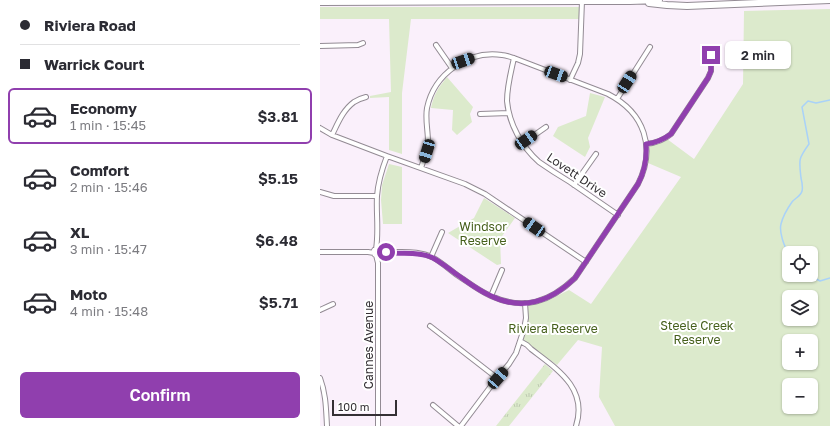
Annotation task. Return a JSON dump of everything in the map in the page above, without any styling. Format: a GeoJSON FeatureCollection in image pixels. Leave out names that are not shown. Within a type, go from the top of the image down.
{"type":"FeatureCollection","features":[{"type":"Feature","properties":{"kind":"main road"},"geometry":{"type":"LineString","coordinates":[[320,2],[660,0]]}},
{"type":"Feature","properties":{"kind":"main road"},"geometry":{"type":"LineString","coordinates":[[630,1],[667,6],[687,6],[830,0]]}},
{"type":"Feature","properties":{"kind":"street"},"geometry":{"type":"LineString","coordinates":[[570,80],[578,63],[580,54],[582,1]]}},
{"type":"Feature","properties":{"kind":"street"},"geometry":{"type":"LineString","coordinates":[[320,46],[358,45],[363,43]]}},
{"type":"Feature","properties":{"kind":"street"},"geometry":{"type":"LineString","coordinates":[[436,45],[452,68]]}},
{"type":"Feature","properties":{"kind":"street"},"geometry":{"type":"LineString","coordinates":[[617,98],[650,47]]}},
{"type":"Feature","properties":{"kind":"street"},"geometry":{"type":"LineString","coordinates":[[320,252],[412,252],[431,257],[480,290],[503,301],[525,303],[544,300],[566,287],[575,278],[618,215],[642,176],[646,160],[646,144],[642,127],[637,119],[617,98],[514,58],[490,54],[463,61],[452,68],[436,85],[427,106],[426,115],[428,140],[427,151],[422,168]]}},
{"type":"Feature","properties":{"kind":"street"},"geometry":{"type":"LineString","coordinates":[[646,144],[656,142],[671,134],[708,78],[711,71],[711,55]]}},
{"type":"Feature","properties":{"kind":"street","name":"Lovett Drive"},"geometry":{"type":"LineString","coordinates":[[514,58],[507,100],[509,113],[523,143],[541,163],[618,215]]}},
{"type":"Feature","properties":{"kind":"street"},"geometry":{"type":"LineString","coordinates":[[332,135],[340,118],[348,108],[355,101],[366,97]]}},
{"type":"Feature","properties":{"kind":"street"},"geometry":{"type":"LineString","coordinates":[[480,114],[509,113]]}},
{"type":"Feature","properties":{"kind":"street"},"geometry":{"type":"LineString","coordinates":[[523,143],[546,127]]}},
{"type":"Feature","properties":{"kind":"street"},"geometry":{"type":"LineString","coordinates":[[320,128],[332,135],[465,184],[485,194],[586,262]]}},
{"type":"Feature","properties":{"kind":"street"},"geometry":{"type":"LineString","coordinates":[[574,185],[596,154]]}},
{"type":"Feature","properties":{"kind":"street","name":"Cannes Avenue"},"geometry":{"type":"LineString","coordinates":[[378,426],[377,196],[386,156]]}},
{"type":"Feature","properties":{"kind":"street"},"geometry":{"type":"LineString","coordinates":[[320,192],[334,196],[377,196]]}},
{"type":"Feature","properties":{"kind":"street"},"geometry":{"type":"LineString","coordinates":[[431,257],[442,232]]}},
{"type":"Feature","properties":{"kind":"street"},"geometry":{"type":"LineString","coordinates":[[491,296],[502,270]]}},
{"type":"Feature","properties":{"kind":"street"},"geometry":{"type":"LineString","coordinates":[[432,405],[459,426],[509,364],[516,353],[526,318],[525,303]]}},
{"type":"Feature","properties":{"kind":"street"},"geometry":{"type":"LineString","coordinates":[[320,310],[333,304]]}},
{"type":"Feature","properties":{"kind":"street"},"geometry":{"type":"LineString","coordinates":[[430,326],[498,378]]}},
{"type":"Feature","properties":{"kind":"street"},"geometry":{"type":"LineString","coordinates":[[520,343],[527,345],[559,370],[567,379],[577,399],[578,411],[576,426]]}},
{"type":"Feature","properties":{"kind":"street"},"geometry":{"type":"LineString","coordinates":[[320,378],[324,389],[326,402],[327,426]]}},
{"type":"Feature","properties":{"kind":"green space"},"geometry":{"type":"Polygon","coordinates":[[[320,7],[580,7],[580,19],[411,19],[402,93],[402,154],[389,150],[389,97],[370,98],[370,96],[391,92],[389,19],[320,19],[320,7]]]}},
{"type":"Feature","properties":{"kind":"green space","name":"Steele Creek Reserve"},"geometry":{"type":"Polygon","coordinates":[[[830,9],[830,426],[615,426],[599,397],[602,347],[578,340],[557,365],[523,341],[528,319],[527,306],[547,301],[569,290],[591,304],[681,177],[648,163],[649,147],[667,139],[694,159],[743,84],[744,11],[830,9]]]}},
{"type":"Feature","properties":{"kind":"green space"},"geometry":{"type":"Polygon","coordinates":[[[447,77],[473,107],[470,114],[472,122],[457,135],[452,130],[453,110],[431,108],[437,91],[447,77]]]}},
{"type":"Feature","properties":{"kind":"green space"},"geometry":{"type":"Polygon","coordinates":[[[590,93],[605,97],[588,138],[590,147],[585,157],[553,136],[558,127],[586,116],[590,93]]]}},
{"type":"Feature","properties":{"kind":"green space"},"geometry":{"type":"Polygon","coordinates":[[[389,164],[402,167],[402,224],[383,224],[381,200],[382,185],[389,164]]]}},
{"type":"Feature","properties":{"kind":"green space","name":"Windsor Reserve"},"geometry":{"type":"Polygon","coordinates":[[[484,198],[515,218],[500,239],[501,264],[497,265],[448,233],[474,218],[484,198]]]}},
{"type":"Feature","properties":{"kind":"green space"},"geometry":{"type":"Polygon","coordinates":[[[545,364],[553,371],[509,426],[496,426],[545,364]]]}},
{"type":"Feature","properties":{"kind":"waterway"},"geometry":{"type":"LineString","coordinates":[[785,246],[782,239],[781,224],[792,202],[801,193],[802,184],[800,160],[809,144],[802,107],[808,101],[816,103],[830,100]]}},
{"type":"Feature","properties":{"kind":"waterway"},"geometry":{"type":"LineString","coordinates":[[818,280],[820,281],[830,278]]}},
{"type":"Feature","properties":{"kind":"route"},"geometry":{"type":"LineString","coordinates":[[386,252],[412,252],[431,257],[480,290],[503,301],[514,303],[534,302],[544,300],[555,294],[566,287],[575,278],[638,184],[642,176],[646,160],[646,144],[656,142],[671,134],[680,121],[708,78],[711,71],[711,55]]}},
{"type":"Feature","properties":{"kind":"park label","name":"Riviera Reserve"},"geometry":{"type":"Point","coordinates":[553,328]}}]}
